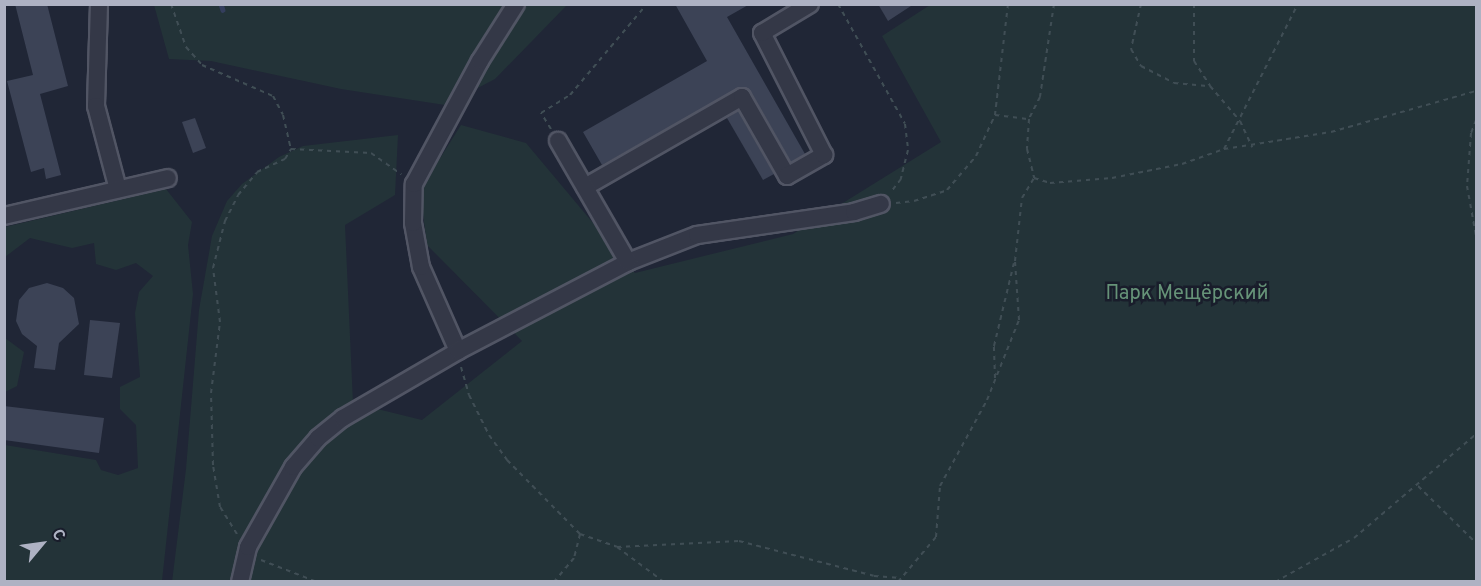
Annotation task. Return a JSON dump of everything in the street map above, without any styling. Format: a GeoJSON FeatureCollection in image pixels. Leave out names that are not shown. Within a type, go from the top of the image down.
{"type":"FeatureCollection","features":[{"type":"Feature","properties":{"kind":"street"},"geometry":{"type":"LineString","coordinates":[[99,4],[96,105],[118,189]]}},
{"type":"Feature","properties":{"kind":"street"},"geometry":{"type":"LineString","coordinates":[[458,351],[421,267],[413,223],[414,184],[480,61],[516,4]]}},
{"type":"Feature","properties":{"kind":"street"},"geometry":{"type":"LineString","coordinates":[[585,187],[742,97],[787,176],[824,154],[762,33],[810,4]]}},
{"type":"Feature","properties":{"kind":"street"},"geometry":{"type":"LineString","coordinates":[[558,141],[628,262]]}},
{"type":"Feature","properties":{"kind":"street"},"geometry":{"type":"LineString","coordinates":[[4,216],[168,178]]}},
{"type":"Feature","properties":{"kind":"street"},"geometry":{"type":"LineString","coordinates":[[240,582],[248,548],[293,467],[318,438],[343,418],[458,351],[628,262],[697,235],[854,212],[881,204]]}},
{"type":"Feature","properties":{"kind":"path"},"geometry":{"type":"LineString","coordinates":[[171,4],[186,46],[202,65],[273,96],[284,115],[291,149],[285,159],[257,172],[238,195],[225,221],[213,268],[220,322],[211,393],[213,465],[220,507],[248,548],[264,562],[317,582]]}},
{"type":"Feature","properties":{"kind":"path"},"geometry":{"type":"LineString","coordinates":[[558,141],[541,113],[570,94],[647,4]]}},
{"type":"Feature","properties":{"kind":"path"},"geometry":{"type":"LineString","coordinates":[[838,4],[905,124],[908,150],[901,179],[881,204]]}},
{"type":"Feature","properties":{"kind":"path"},"geometry":{"type":"LineString","coordinates":[[881,204],[914,201],[947,190],[976,156],[995,115],[1008,4]]}},
{"type":"Feature","properties":{"kind":"path"},"geometry":{"type":"LineString","coordinates":[[995,381],[994,346],[1015,261],[1022,198],[1034,178],[1027,149],[1029,119],[1040,97],[1054,4]]}},
{"type":"Feature","properties":{"kind":"path"},"geometry":{"type":"LineString","coordinates":[[1141,4],[1131,49],[1141,66],[1174,83],[1210,86]]}},
{"type":"Feature","properties":{"kind":"path"},"geometry":{"type":"LineString","coordinates":[[1194,4],[1194,61],[1210,86],[1240,121],[1252,147]]}},
{"type":"Feature","properties":{"kind":"path"},"geometry":{"type":"LineString","coordinates":[[1224,148],[1240,121],[1298,4]]}},
{"type":"Feature","properties":{"kind":"path"},"geometry":{"type":"LineString","coordinates":[[1034,178],[1050,183],[1112,177],[1182,164],[1224,148],[1252,147],[1330,132],[1476,91]]}},
{"type":"Feature","properties":{"kind":"path"},"geometry":{"type":"LineString","coordinates":[[995,115],[1029,119]]}},
{"type":"Feature","properties":{"kind":"path"},"geometry":{"type":"LineString","coordinates":[[1476,120],[1471,133],[1467,186],[1476,236]]}},
{"type":"Feature","properties":{"kind":"path"},"geometry":{"type":"LineString","coordinates":[[291,149],[371,153],[414,184]]}},
{"type":"Feature","properties":{"kind":"path"},"geometry":{"type":"LineString","coordinates":[[898,582],[936,537],[940,486],[995,381],[1020,320],[1015,261]]}},
{"type":"Feature","properties":{"kind":"path"},"geometry":{"type":"LineString","coordinates":[[458,351],[469,395],[489,435],[507,460],[579,534],[617,547],[664,582]]}},
{"type":"Feature","properties":{"kind":"path"},"geometry":{"type":"LineString","coordinates":[[1275,582],[1354,538],[1476,434]]}},
{"type":"Feature","properties":{"kind":"path"},"geometry":{"type":"LineString","coordinates":[[1417,486],[1476,543]]}},
{"type":"Feature","properties":{"kind":"path"},"geometry":{"type":"LineString","coordinates":[[554,582],[574,558],[579,534]]}},
{"type":"Feature","properties":{"kind":"path"},"geometry":{"type":"LineString","coordinates":[[617,547],[739,541],[874,576],[901,578]]}},
{"type":"Feature","properties":{"kind":"green space"},"geometry":{"type":"Polygon","coordinates":[[[154,5],[567,5],[495,79],[445,105],[341,89],[211,61],[169,59],[154,5]]]}},
{"type":"Feature","properties":{"kind":"green space","name":"Парк Мещёрский"},"geometry":{"type":"Polygon","coordinates":[[[930,5],[1476,5],[1476,581],[172,582],[186,469],[199,310],[212,236],[227,201],[242,184],[279,157],[303,146],[398,135],[395,195],[345,225],[353,403],[422,420],[522,341],[427,245],[420,190],[461,125],[526,143],[635,273],[793,234],[941,142],[882,36],[930,5]]]}},
{"type":"Feature","properties":{"kind":"green space"},"geometry":{"type":"Polygon","coordinates":[[[166,189],[192,222],[188,245],[193,294],[162,581],[5,581],[5,445],[96,460],[101,470],[118,475],[138,468],[136,425],[120,409],[120,387],[140,377],[135,313],[139,292],[153,276],[136,263],[116,270],[96,264],[94,243],[72,248],[30,238],[5,257],[5,227],[166,189]]]}},
{"type":"Feature","properties":{"kind":"green space"},"geometry":{"type":"Polygon","coordinates":[[[5,338],[24,352],[17,386],[5,392],[5,338]]]}},
{"type":"Feature","properties":{"kind":"building"},"geometry":{"type":"Polygon","coordinates":[[[15,4],[47,4],[68,86],[40,94],[61,175],[46,179],[44,168],[31,172],[7,81],[33,75],[15,4]]]}},
{"type":"Feature","properties":{"kind":"building"},"geometry":{"type":"Polygon","coordinates":[[[675,4],[750,4],[727,17],[805,154],[791,162],[751,92],[741,87],[602,165],[583,132],[707,61],[675,4]]]}},
{"type":"Feature","properties":{"kind":"building"},"geometry":{"type":"Polygon","coordinates":[[[878,4],[914,4],[888,21],[878,4]]]}},
{"type":"Feature","properties":{"kind":"building"},"geometry":{"type":"Polygon","coordinates":[[[738,111],[774,174],[763,180],[727,118],[738,111]]]}},
{"type":"Feature","properties":{"kind":"building"},"geometry":{"type":"Polygon","coordinates":[[[195,118],[206,148],[193,153],[182,122],[195,118]]]}},
{"type":"Feature","properties":{"kind":"building"},"geometry":{"type":"Polygon","coordinates":[[[47,283],[63,288],[74,298],[79,324],[59,343],[55,370],[34,368],[37,346],[22,334],[16,321],[19,300],[29,288],[47,283]]]}},
{"type":"Feature","properties":{"kind":"building"},"geometry":{"type":"Polygon","coordinates":[[[90,320],[120,323],[112,378],[84,375],[90,320]]]}},
{"type":"Feature","properties":{"kind":"building"},"geometry":{"type":"Polygon","coordinates":[[[4,406],[104,418],[99,453],[4,440],[4,406]]]}},
{"type":"Feature","properties":{"kind":"waterway"},"geometry":{"type":"LineString","coordinates":[[221,4],[223,10]]}}]}
